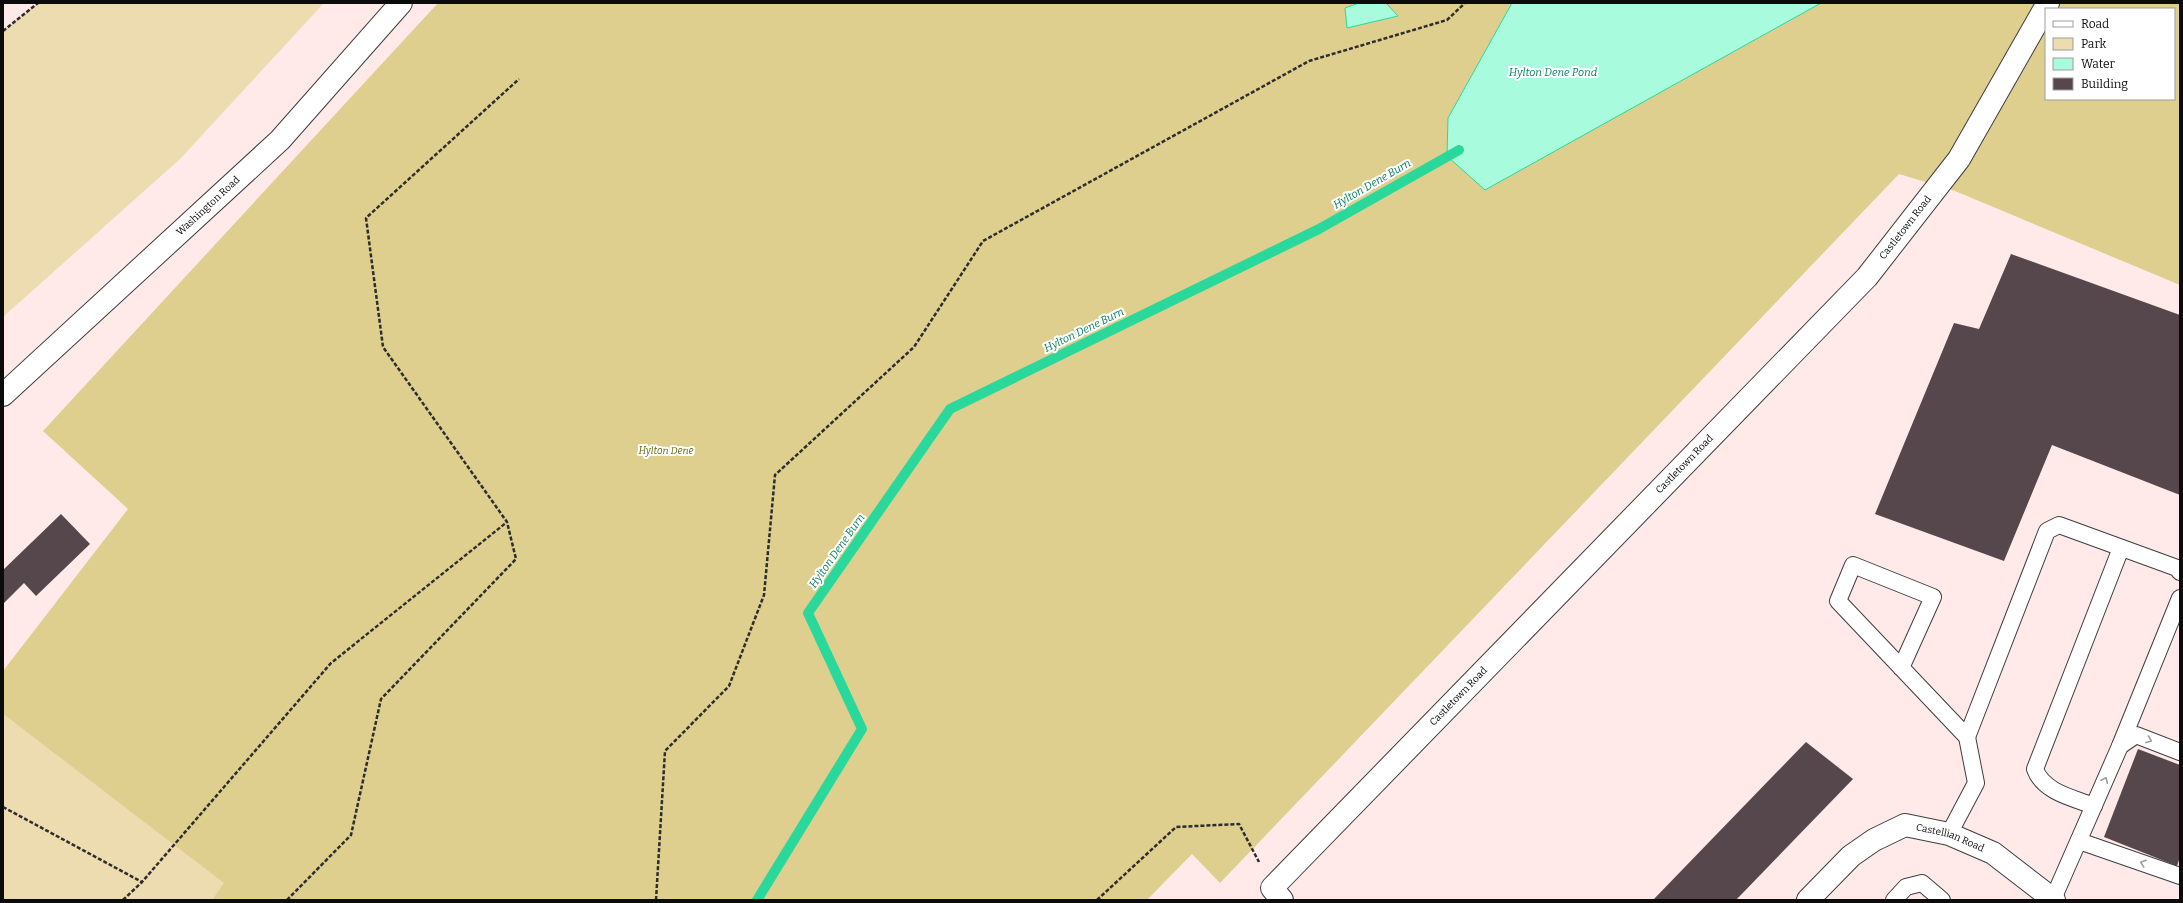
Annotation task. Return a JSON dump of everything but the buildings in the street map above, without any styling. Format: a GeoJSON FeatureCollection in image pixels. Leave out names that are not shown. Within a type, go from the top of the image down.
{"type":"FeatureCollection","features":[{"type":"Feature","properties":{"kind":"street","name":"Washington Road"},"geometry":{"type":"LineString","coordinates":[[3,396],[280,140],[401,3]]}},
{"type":"Feature","properties":{"kind":"street","name":"Castletown Road"},"geometry":{"type":"LineString","coordinates":[[1277,894],[1867,278],[1959,158],[2045,8]]}},
{"type":"Feature","properties":{"kind":"street","name":"Castellian Road"},"geometry":{"type":"LineString","coordinates":[[1808,900],[1851,856],[1874,840],[1904,825],[1950,834],[1993,853],[2053,900]]}},
{"type":"Feature","properties":{"kind":"lane"},"geometry":{"type":"LineString","coordinates":[[1950,834],[1976,783],[1967,737],[2047,531],[2059,525],[2179,568]]}},
{"type":"Feature","properties":{"kind":"lane"},"geometry":{"type":"LineString","coordinates":[[2094,806],[2047,786],[2038,777],[2034,770],[2121,548]]}},
{"type":"Feature","properties":{"kind":"lane"},"geometry":{"type":"LineString","coordinates":[[1901,668],[1933,597],[1853,565],[1838,601],[1901,668],[1967,737]]}},
{"type":"Feature","properties":{"kind":"lane"},"geometry":{"type":"LineString","coordinates":[[2053,900],[2120,746],[2180,598]]}},
{"type":"Feature","properties":{"kind":"lane"},"geometry":{"type":"LineString","coordinates":[[2120,746],[2136,735],[2180,752]]}},
{"type":"Feature","properties":{"kind":"lane"},"geometry":{"type":"LineString","coordinates":[[2079,841],[2180,876]]}},
{"type":"Feature","properties":{"kind":"lane"},"geometry":{"type":"LineString","coordinates":[[1894,900],[1906,887],[1922,883],[1942,900]]}},
{"type":"Feature","properties":{"kind":"path"},"geometry":{"type":"LineString","coordinates":[[3,31],[38,3]]}},
{"type":"Feature","properties":{"kind":"path"},"geometry":{"type":"LineString","coordinates":[[656,900],[665,751],[729,686],[764,595],[775,474],[914,347],[983,240],[1309,61],[1447,20],[1465,3]]}},
{"type":"Feature","properties":{"kind":"path"},"geometry":{"type":"LineString","coordinates":[[287,900],[351,835],[381,700],[516,559],[507,522],[383,347],[366,218],[518,79]]}},
{"type":"Feature","properties":{"kind":"path"},"geometry":{"type":"LineString","coordinates":[[123,900],[142,882],[331,663],[507,522]]}},
{"type":"Feature","properties":{"kind":"path"},"geometry":{"type":"LineString","coordinates":[[3,807],[142,882]]}},
{"type":"Feature","properties":{"kind":"path"},"geometry":{"type":"LineString","coordinates":[[1097,900],[1176,827],[1239,824],[1277,894]]}},
{"type":"Feature","properties":{"kind":"green space"},"geometry":{"type":"Polygon","coordinates":[[[38,3],[324,3],[180,159],[3,317],[3,31],[38,3]]]}},
{"type":"Feature","properties":{"kind":"green space","name":"Hylton Dene"},"geometry":{"type":"Polygon","coordinates":[[[438,3],[1512,3],[1448,118],[1485,189],[1821,3],[2180,3],[2180,285],[1955,191],[1899,174],[1220,883],[1192,854],[1147,900],[212,900],[224,883],[3,714],[3,671],[128,509],[43,431],[438,3]]]}},
{"type":"Feature","properties":{"kind":"green space"},"geometry":{"type":"Polygon","coordinates":[[[3,714],[225,883],[212,900],[3,900],[3,714]]]}},
{"type":"Feature","properties":{"kind":"water"},"geometry":{"type":"Polygon","coordinates":[[[1359,3],[1386,3],[1398,16],[1347,28],[1345,8],[1359,3]]]}},
{"type":"Feature","properties":{"kind":"water","name":"Hylton Dene Pond"},"geometry":{"type":"Polygon","coordinates":[[[1512,3],[1821,3],[1485,190],[1447,156],[1448,118],[1512,3]]]}},
{"type":"Feature","properties":{"kind":"waterway","name":"Hylton Dene Burn"},"geometry":{"type":"LineString","coordinates":[[757,900],[862,729],[808,613],[950,409],[1319,229],[1459,150]]}}]}
